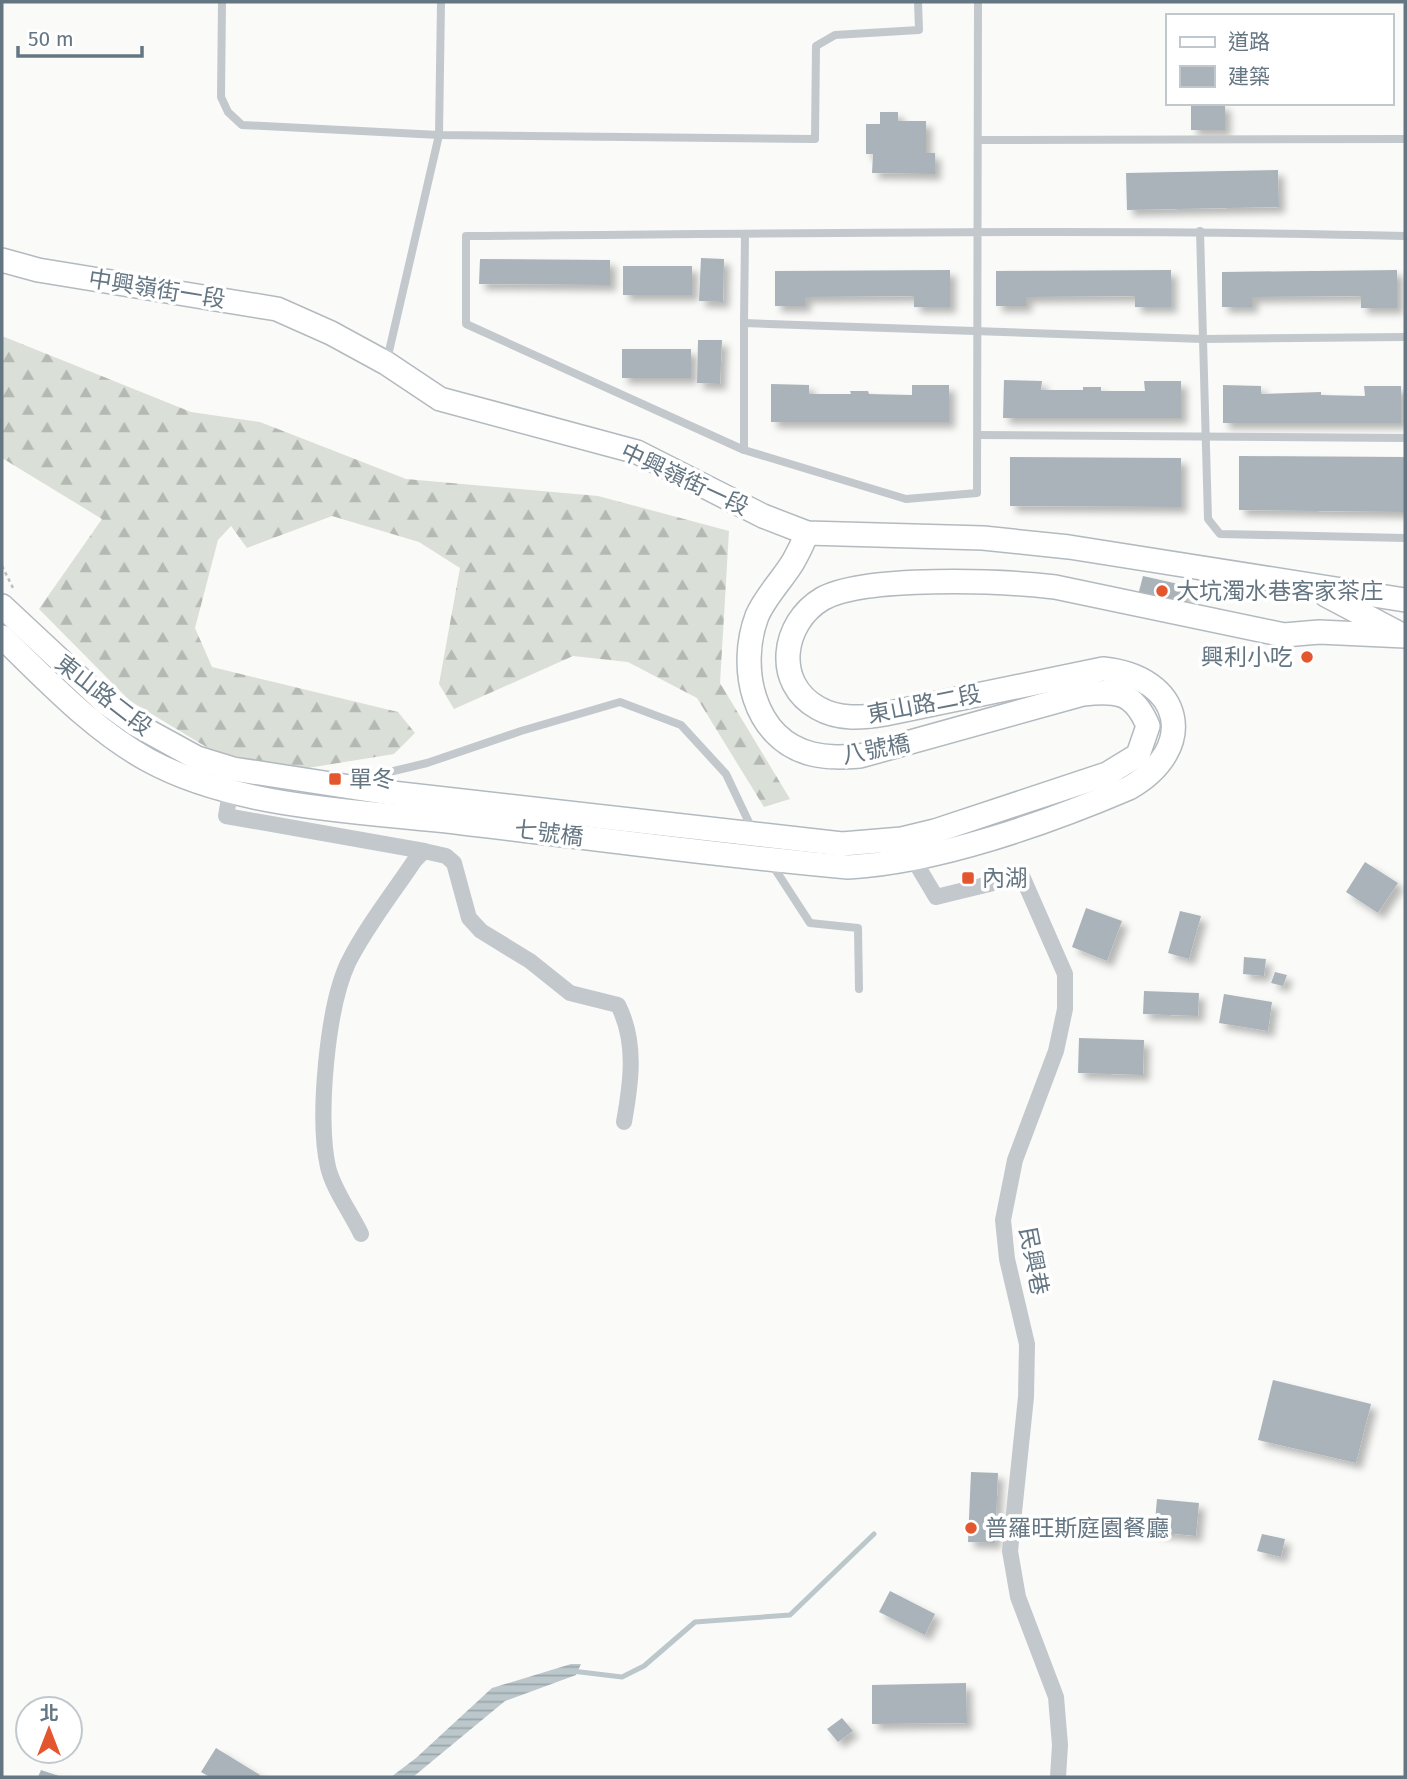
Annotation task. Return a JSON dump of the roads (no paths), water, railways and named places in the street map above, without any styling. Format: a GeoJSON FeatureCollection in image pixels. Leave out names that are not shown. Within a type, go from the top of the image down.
{"type":"FeatureCollection","features":[{"type":"Feature","properties":{"kind":"main road","name":"中興嶺街一段"},"geometry":{"type":"LineString","coordinates":[[2,260],[37,270],[277,309],[331,333],[386,363],[440,398],[637,452],[763,516],[807,533],[904,534],[995,539],[1069,547],[1405,600]]}},
{"type":"Feature","properties":{"kind":"main road","name":"八號橋"},"geometry":{"type":"LineString","coordinates":[[807,533],[793,562],[758,613],[750,639],[747,670],[753,698],[766,722],[786,742],[809,754],[835,758],[883,751],[1083,694]]}},
{"type":"Feature","properties":{"kind":"main road","name":"東山路二段"},"geometry":{"type":"LineString","coordinates":[[717,853],[848,867],[1105,798],[1150,776],[1163,762],[1171,746],[1173,728],[1170,709],[1161,693],[1147,680],[1127,671],[1103,668],[886,715],[859,718],[836,716],[817,708],[803,696],[793,681],[787,660],[789,640],[797,622],[808,609],[842,590],[871,585],[1019,583],[1055,587],[1284,635],[1319,632],[1405,637]]}},
{"type":"Feature","properties":{"kind":"main road","name":"中興嶺街一段"},"geometry":{"type":"LineString","coordinates":[[1310,587],[1405,637]]}},
{"type":"Feature","properties":{"kind":"main road","name":"東山路二段"},"geometry":{"type":"LineString","coordinates":[[2,606],[88,687],[125,717],[232,780],[382,803]]}},
{"type":"Feature","properties":{"kind":"main road"},"geometry":{"type":"LineString","coordinates":[[1405,624],[1405,637]]}},
{"type":"Feature","properties":{"kind":"main road","name":"東山路二段"},"geometry":{"type":"LineString","coordinates":[[2,637],[86,716],[148,760],[188,778],[333,786],[382,803]]}},
{"type":"Feature","properties":{"kind":"main road","name":"東山路二段"},"geometry":{"type":"LineString","coordinates":[[712,830],[842,845],[907,849],[968,822],[1107,774],[1138,755],[1145,742],[1148,726],[1141,708],[1125,695],[1104,692],[1083,694]]}},
{"type":"Feature","properties":{"kind":"main road","name":"七號橋"},"geometry":{"type":"LineString","coordinates":[[382,803],[712,830]]}},
{"type":"Feature","properties":{"kind":"main road","name":"七號橋"},"geometry":{"type":"LineString","coordinates":[[382,803],[717,853]]}},
{"type":"Feature","properties":{"kind":"street"},"geometry":{"type":"LineString","coordinates":[[232,780],[226,816],[446,856],[454,863],[469,918],[481,930],[530,961],[570,993],[618,1005],[626,1027],[632,1075],[624,1122]]}},
{"type":"Feature","properties":{"kind":"street","name":"民興巷"},"geometry":{"type":"LineString","coordinates":[[907,849],[936,897],[1022,876],[1065,974],[1065,1009],[1056,1051],[1015,1160],[1003,1220],[1006,1259],[1027,1344],[1026,1397],[1010,1551],[1018,1597],[1056,1697],[1060,1745],[1058,1777]]}},
{"type":"Feature","properties":{"kind":"street"},"geometry":{"type":"LineString","coordinates":[[361,1234],[328,1170],[324,1138],[325,1093],[332,1021],[340,984],[349,961],[424,850]]}},
{"type":"Feature","properties":{"kind":"lane"},"geometry":{"type":"LineString","coordinates":[[222,2],[222,97],[228,113],[242,125],[439,135],[815,138],[816,46],[835,35],[919,30],[918,2]]}},
{"type":"Feature","properties":{"kind":"lane"},"geometry":{"type":"LineString","coordinates":[[386,363],[439,135],[441,2]]}},
{"type":"Feature","properties":{"kind":"lane"},"geometry":{"type":"LineString","coordinates":[[978,2],[980,233],[977,494],[906,499],[744,450],[466,324],[466,236],[980,233],[1200,231],[1405,236]]}},
{"type":"Feature","properties":{"kind":"lane"},"geometry":{"type":"LineString","coordinates":[[979,140],[1405,139]]}},
{"type":"Feature","properties":{"kind":"lane"},"geometry":{"type":"LineString","coordinates":[[1200,231],[1208,519],[1220,534],[1405,538]]}},
{"type":"Feature","properties":{"kind":"lane"},"geometry":{"type":"LineString","coordinates":[[744,450],[745,234]]}},
{"type":"Feature","properties":{"kind":"lane"},"geometry":{"type":"LineString","coordinates":[[744,323],[979,334],[1203,339],[1405,337]]}},
{"type":"Feature","properties":{"kind":"lane"},"geometry":{"type":"LineString","coordinates":[[978,435],[1405,438]]}},
{"type":"Feature","properties":{"kind":"lane"},"geometry":{"type":"LineString","coordinates":[[333,786],[427,763],[521,730],[620,702],[681,725],[726,774],[768,860],[810,923],[858,928],[859,989]]}},
{"type":"Feature","properties":{"kind":"waterway"},"geometry":{"type":"LineString","coordinates":[[572,1671],[622,1677],[644,1666],[695,1622],[790,1615],[874,1534]]}},
{"type":"Feature","properties":{"kind":"place","name":"大坑濁水巷客家茶庄"},"geometry":{"type":"Point","coordinates":[1162,591]}},
{"type":"Feature","properties":{"kind":"place","name":"興利小吃"},"geometry":{"type":"Point","coordinates":[1307,657]}},
{"type":"Feature","properties":{"kind":"place","name":"單冬"},"geometry":{"type":"Point","coordinates":[335,779]}},
{"type":"Feature","properties":{"kind":"place","name":"內湖"},"geometry":{"type":"Point","coordinates":[968,878]}},
{"type":"Feature","properties":{"kind":"place","name":"普羅旺斯庭園餐廳"},"geometry":{"type":"Point","coordinates":[971,1528]}}]}
